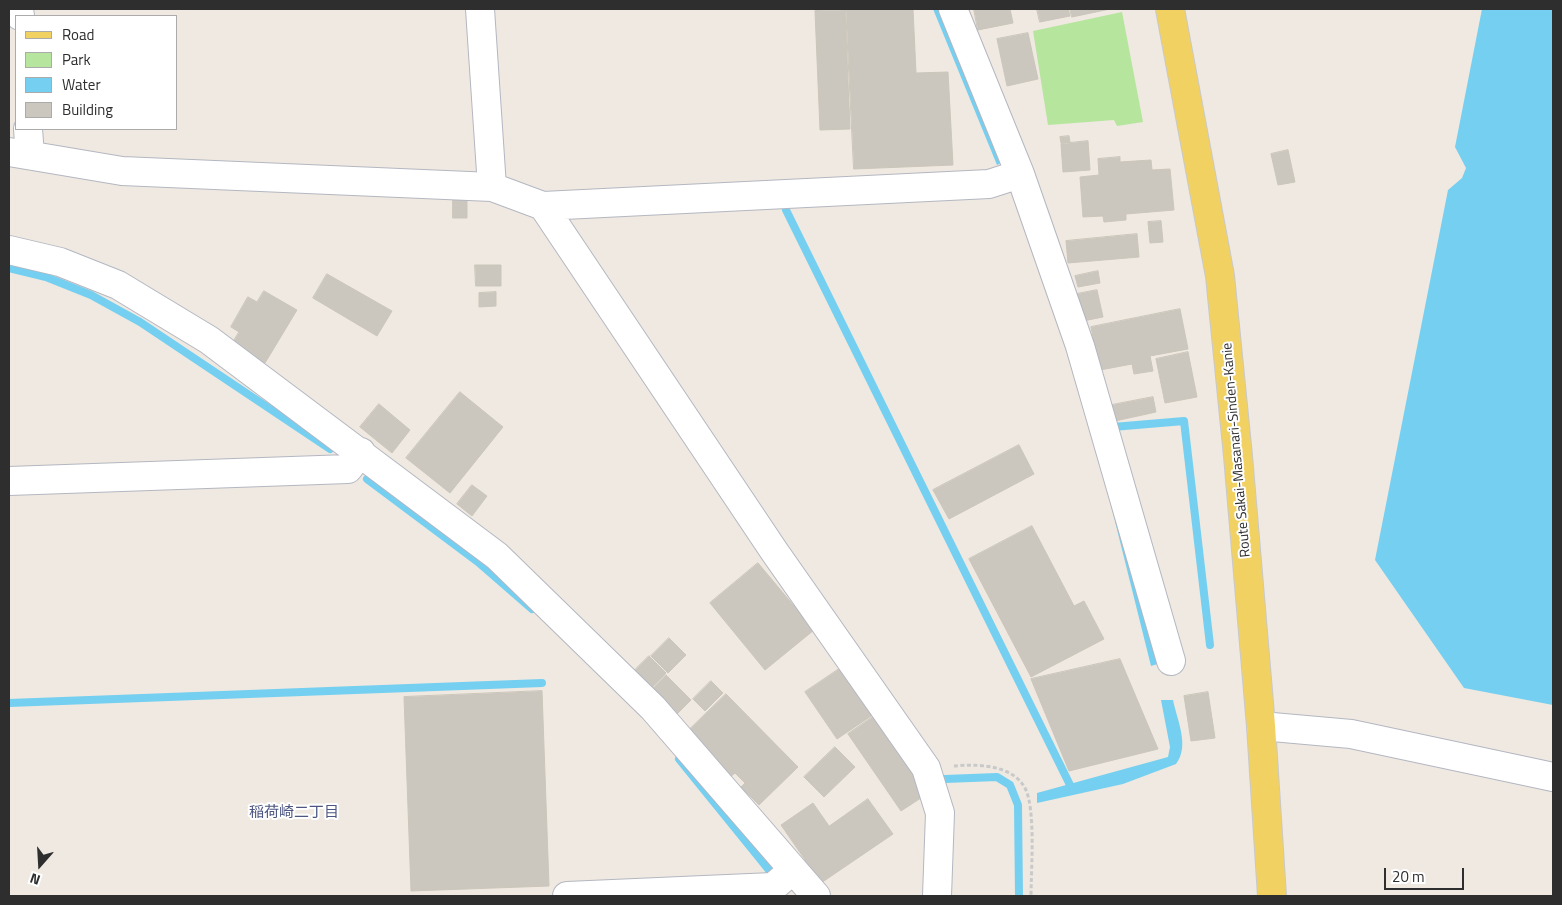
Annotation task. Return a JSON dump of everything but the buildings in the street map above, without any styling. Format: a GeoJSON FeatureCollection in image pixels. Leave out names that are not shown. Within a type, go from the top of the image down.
{"type":"FeatureCollection","features":[{"type":"Feature","properties":{"kind":"main road","name":"Route Sakai-Masanari-Sinden-Kanie"},"geometry":{"type":"LineString","coordinates":[[1170,9],[1220,276],[1238,456],[1261,726],[1272,896]]}},
{"type":"Feature","properties":{"kind":"street"},"geometry":{"type":"LineString","coordinates":[[480,9],[492,187]]}},
{"type":"Feature","properties":{"kind":"street"},"geometry":{"type":"LineString","coordinates":[[953,9],[1020,174],[1080,346],[1171,661]]}},
{"type":"Feature","properties":{"kind":"street"},"geometry":{"type":"LineString","coordinates":[[22,145],[122,171],[492,187],[544,206],[989,184],[1020,174]]}},
{"type":"Feature","properties":{"kind":"street"},"geometry":{"type":"LineString","coordinates":[[544,206],[774,551],[926,768],[940,813],[938,896]]}},
{"type":"Feature","properties":{"kind":"street"},"geometry":{"type":"LineString","coordinates":[[9,250],[60,262],[118,285],[210,340],[361,452],[504,563],[653,708],[816,896]]}},
{"type":"Feature","properties":{"kind":"street"},"geometry":{"type":"LineString","coordinates":[[9,481],[348,469],[361,452]]}},
{"type":"Feature","properties":{"kind":"street"},"geometry":{"type":"LineString","coordinates":[[1261,726],[1351,734],[1553,777]]}},
{"type":"Feature","properties":{"kind":"street"},"geometry":{"type":"LineString","coordinates":[[567,896],[774,887],[793,870]]}},
{"type":"Feature","properties":{"kind":"path"},"geometry":{"type":"LineString","coordinates":[[926,768],[976,764],[992,767],[1011,775],[1024,788],[1030,813],[1031,896]]}},
{"type":"Feature","properties":{"kind":"green space"},"geometry":{"type":"Polygon","coordinates":[[[1122,12],[1143,122],[1117,126],[1114,120],[1048,125],[1033,31],[1122,12]]]}},
{"type":"Feature","properties":{"kind":"water"},"geometry":{"type":"Polygon","coordinates":[[[933,9],[943,9],[1005,161],[997,165],[933,9]]]}},
{"type":"Feature","properties":{"kind":"water"},"geometry":{"type":"Polygon","coordinates":[[[1482,9],[1553,9],[1553,705],[1464,688],[1375,560],[1448,190],[1462,178],[1466,168],[1455,147],[1482,9]]]}},
{"type":"Feature","properties":{"kind":"water"},"geometry":{"type":"Polygon","coordinates":[[[1041,241],[1161,663],[1151,666],[1089,417],[1041,241]]]}},
{"type":"Feature","properties":{"kind":"water"},"geometry":{"type":"Polygon","coordinates":[[[1161,700],[1173,700],[1179,724],[1182,749],[1176,764],[1123,784],[1037,803],[1037,793],[1168,757],[1170,747],[1161,700]]]}},
{"type":"Feature","properties":{"kind":"waterway"},"geometry":{"type":"LineString","coordinates":[[786,210],[1072,789]]}},
{"type":"Feature","properties":{"kind":"waterway"},"geometry":{"type":"LineString","coordinates":[[9,268],[46,277],[91,295],[140,322],[330,449]]}},
{"type":"Feature","properties":{"kind":"waterway"},"geometry":{"type":"LineString","coordinates":[[1113,427],[1184,421],[1210,645]]}},
{"type":"Feature","properties":{"kind":"waterway"},"geometry":{"type":"LineString","coordinates":[[367,479],[478,562],[532,609]]}},
{"type":"Feature","properties":{"kind":"waterway"},"geometry":{"type":"LineString","coordinates":[[9,703],[542,683]]}},
{"type":"Feature","properties":{"kind":"waterway"},"geometry":{"type":"LineString","coordinates":[[679,759],[769,870]]}},
{"type":"Feature","properties":{"kind":"waterway"},"geometry":{"type":"LineString","coordinates":[[945,779],[997,777],[1010,785],[1018,805],[1019,896]]}},
{"type":"Feature","properties":{"kind":"district","name":"稲荷崎二丁目"},"geometry":{"type":"Point","coordinates":[294,813]}}]}
